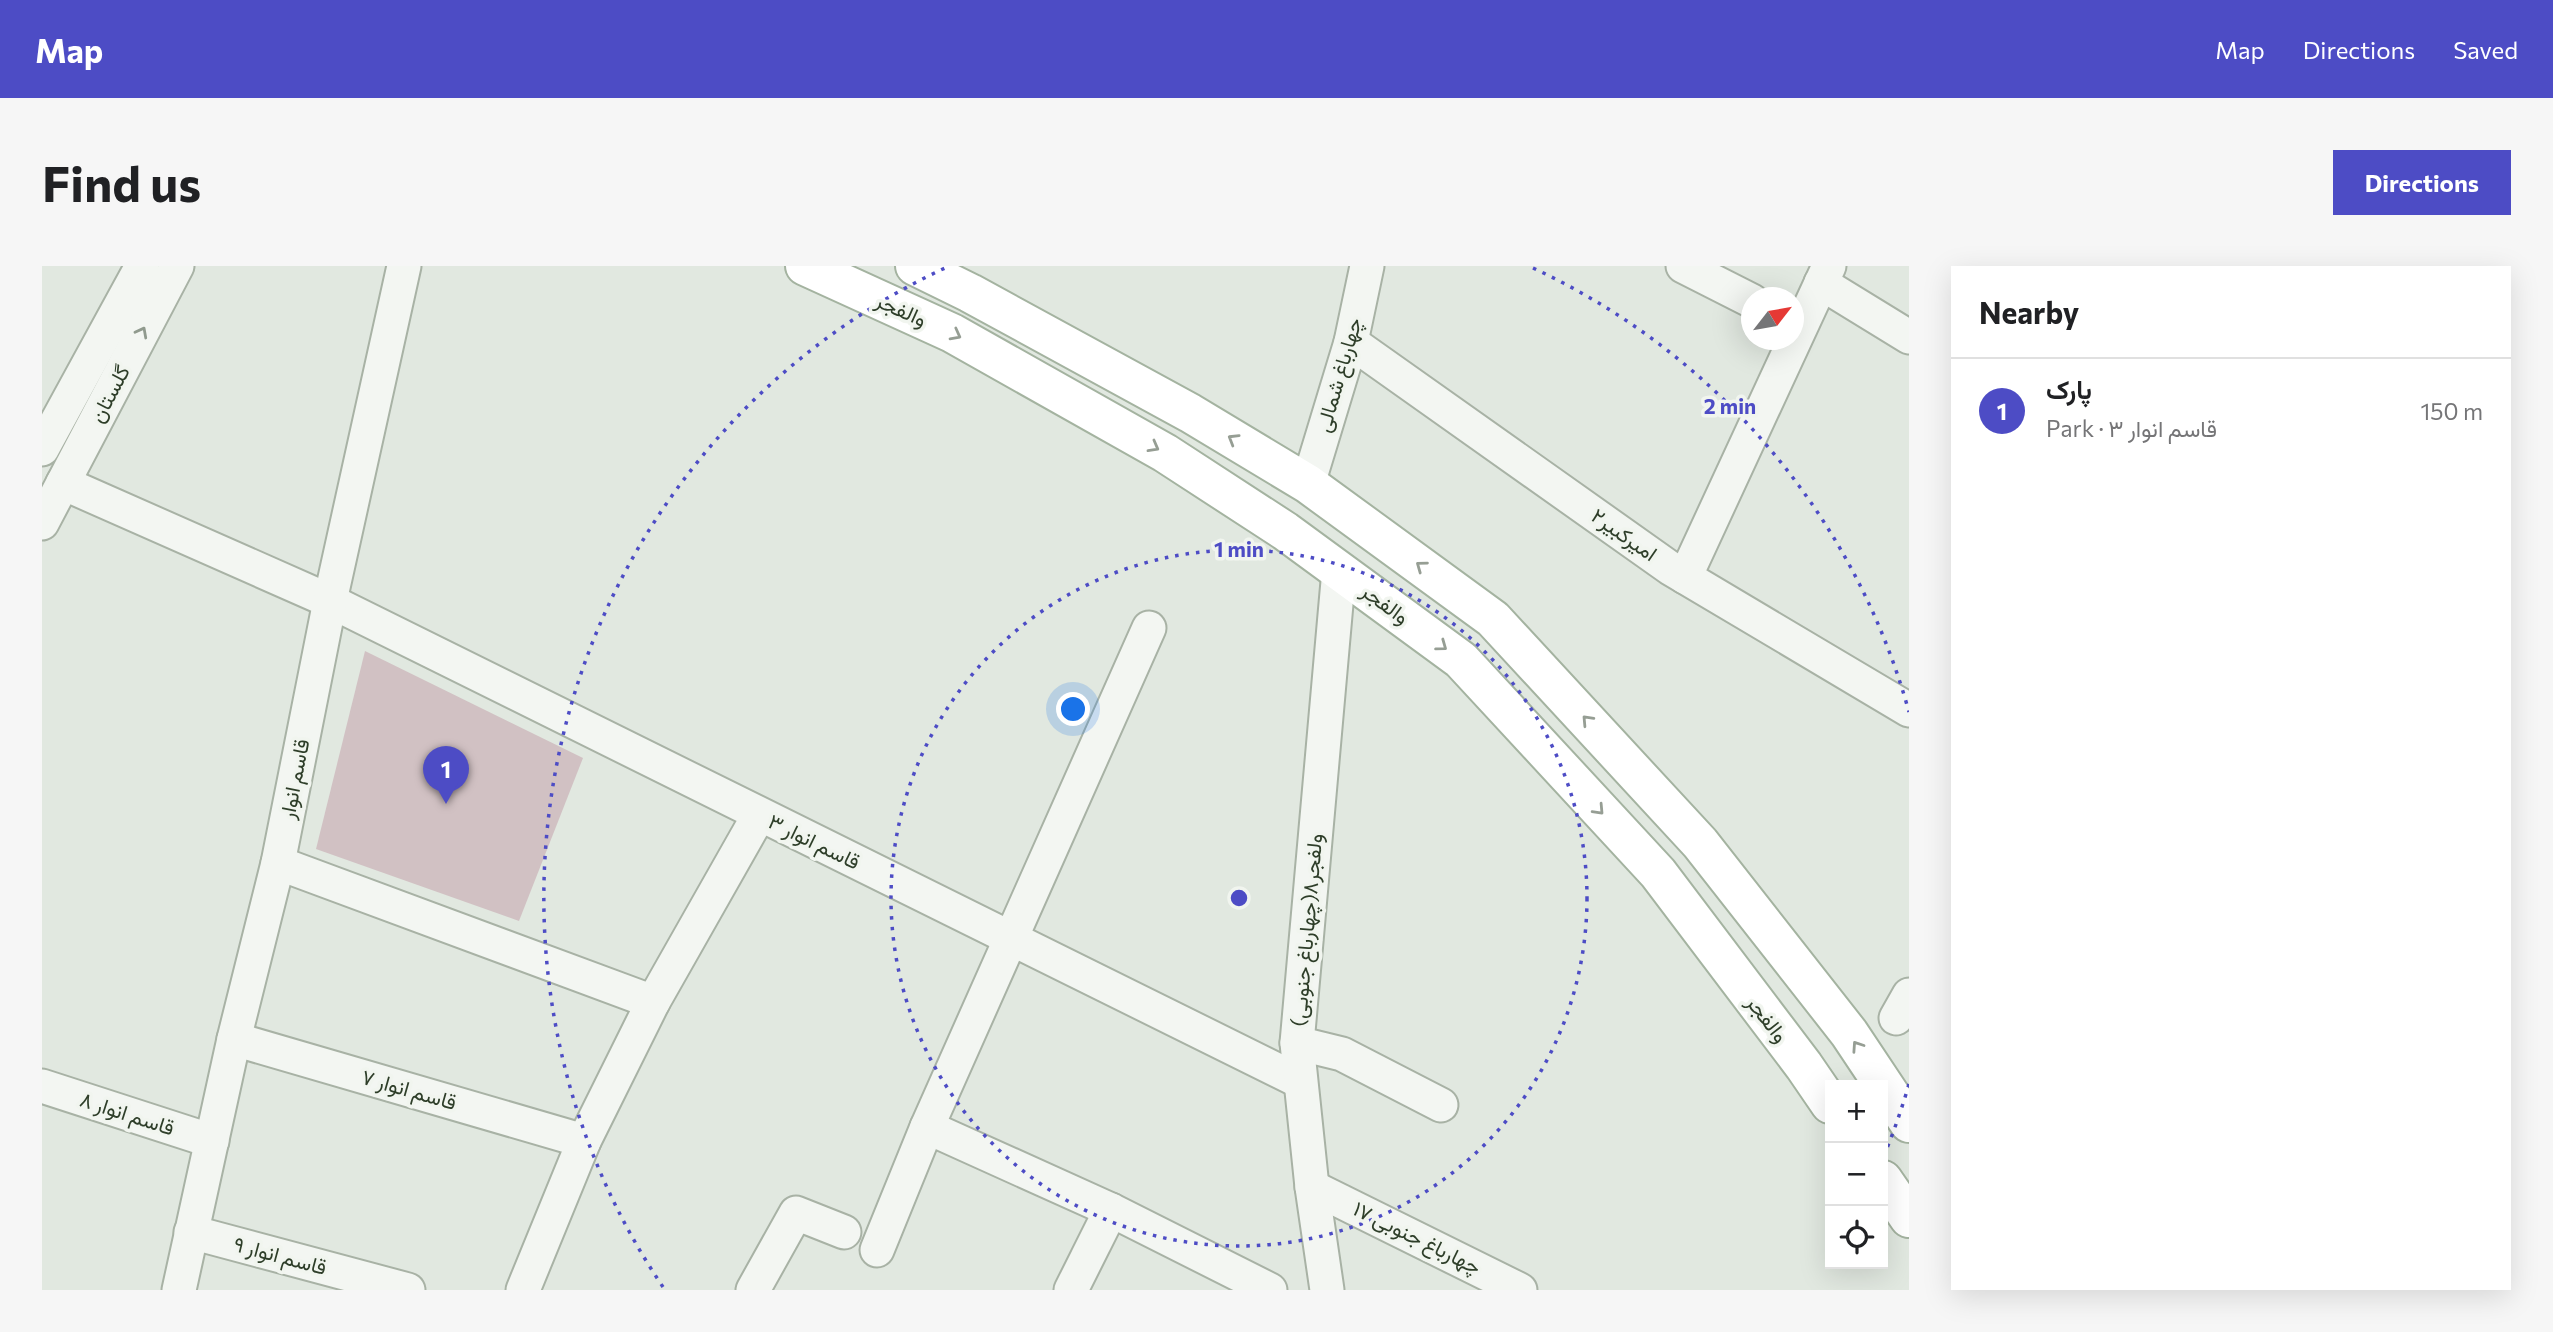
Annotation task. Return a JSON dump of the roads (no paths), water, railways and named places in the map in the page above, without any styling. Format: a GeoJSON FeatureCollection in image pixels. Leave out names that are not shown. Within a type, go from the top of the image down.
{"type":"FeatureCollection","features":[{"type":"Feature","properties":{"kind":"main road","name":"والفجر"},"geometry":{"type":"LineString","coordinates":[[805,266],[952,333],[1165,453],[1285,531],[1461,660],[1658,873],[1825,1097]]}},
{"type":"Feature","properties":{"kind":"main road"},"geometry":{"type":"LineString","coordinates":[[915,266],[970,293],[1178,407],[1308,484],[1493,618],[1700,842],[1849,1033],[1909,1123]]}},
{"type":"Feature","properties":{"kind":"main road"},"geometry":{"type":"LineString","coordinates":[[1658,873],[1673,875],[1687,869],[1697,858],[1700,842]]}},
{"type":"Feature","properties":{"kind":"main road"},"geometry":{"type":"LineString","coordinates":[[1736,978],[1742,958],[1748,951],[1756,945],[1776,940]]}},
{"type":"Feature","properties":{"kind":"main road"},"geometry":{"type":"LineString","coordinates":[[1888,1187],[1909,1218]]}},
{"type":"Feature","properties":{"kind":"street","name":"گلستان"},"geometry":{"type":"LineString","coordinates":[[42,449],[53,399],[142,266]]}},
{"type":"Feature","properties":{"kind":"street","name":"گلستان"},"geometry":{"type":"LineString","coordinates":[[42,523],[177,266]]}},
{"type":"Feature","properties":{"kind":"street","name":"قاسم انوار"},"geometry":{"type":"LineString","coordinates":[[179,1290],[234,1039],[278,863],[330,601],[404,266]]}},
{"type":"Feature","properties":{"kind":"street","name":"چهارباغ شمالی"},"geometry":{"type":"LineString","coordinates":[[1308,484],[1351,342],[1367,266]]}},
{"type":"Feature","properties":{"kind":"street"},"geometry":{"type":"LineString","coordinates":[[1683,266],[1741,295]]}},
{"type":"Feature","properties":{"kind":"street"},"geometry":{"type":"LineString","coordinates":[[1804,314],[1825,275],[1909,337]]}},
{"type":"Feature","properties":{"kind":"street","name":"امیرکبیر۲"},"geometry":{"type":"LineString","coordinates":[[1351,342],[1685,577],[1909,710]]}},
{"type":"Feature","properties":{"kind":"street"},"geometry":{"type":"LineString","coordinates":[[1685,577],[1787,350]]}},
{"type":"Feature","properties":{"kind":"street","name":"قاسم انوار ۳"},"geometry":{"type":"LineString","coordinates":[[63,483],[330,601],[1300,1081]]}},
{"type":"Feature","properties":{"kind":"street","name":"ولفجر۸(چهارباغ جنوبی)"},"geometry":{"type":"LineString","coordinates":[[1327,1290],[1312,1187],[1297,1044],[1339,570]]}},
{"type":"Feature","properties":{"kind":"street"},"geometry":{"type":"LineString","coordinates":[[877,1250],[927,1127],[1149,628]]}},
{"type":"Feature","properties":{"kind":"street"},"geometry":{"type":"LineString","coordinates":[[523,1290],[584,1141],[653,1002],[759,815]]}},
{"type":"Feature","properties":{"kind":"street"},"geometry":{"type":"LineString","coordinates":[[278,863],[653,1002]]}},
{"type":"Feature","properties":{"kind":"street","name":"قاسم انوار ۷"},"geometry":{"type":"LineString","coordinates":[[234,1039],[584,1141]]}},
{"type":"Feature","properties":{"kind":"street"},"geometry":{"type":"LineString","coordinates":[[1297,1044],[1342,1054],[1441,1105]]}},
{"type":"Feature","properties":{"kind":"street","name":"قاسم انوار ۸"},"geometry":{"type":"LineString","coordinates":[[42,1086],[212,1141]]}},
{"type":"Feature","properties":{"kind":"street"},"geometry":{"type":"LineString","coordinates":[[927,1127],[1111,1210],[1224,1280],[1270,1290]]}},
{"type":"Feature","properties":{"kind":"street","name":"چهارباغ جنوبی ۱۷"},"geometry":{"type":"LineString","coordinates":[[1312,1187],[1521,1290]]}},
{"type":"Feature","properties":{"kind":"street"},"geometry":{"type":"LineString","coordinates":[[1071,1290],[1111,1210]]}},
{"type":"Feature","properties":{"kind":"street"},"geometry":{"type":"LineString","coordinates":[[753,1290],[796,1213],[844,1232]]}},
{"type":"Feature","properties":{"kind":"street","name":"قاسم انوار ۹"},"geometry":{"type":"LineString","coordinates":[[191,1232],[408,1290]]}},
{"type":"Feature","properties":{"kind":"place","name":"پارک"},"geometry":{"type":"Point","coordinates":[446,804]}}]}
